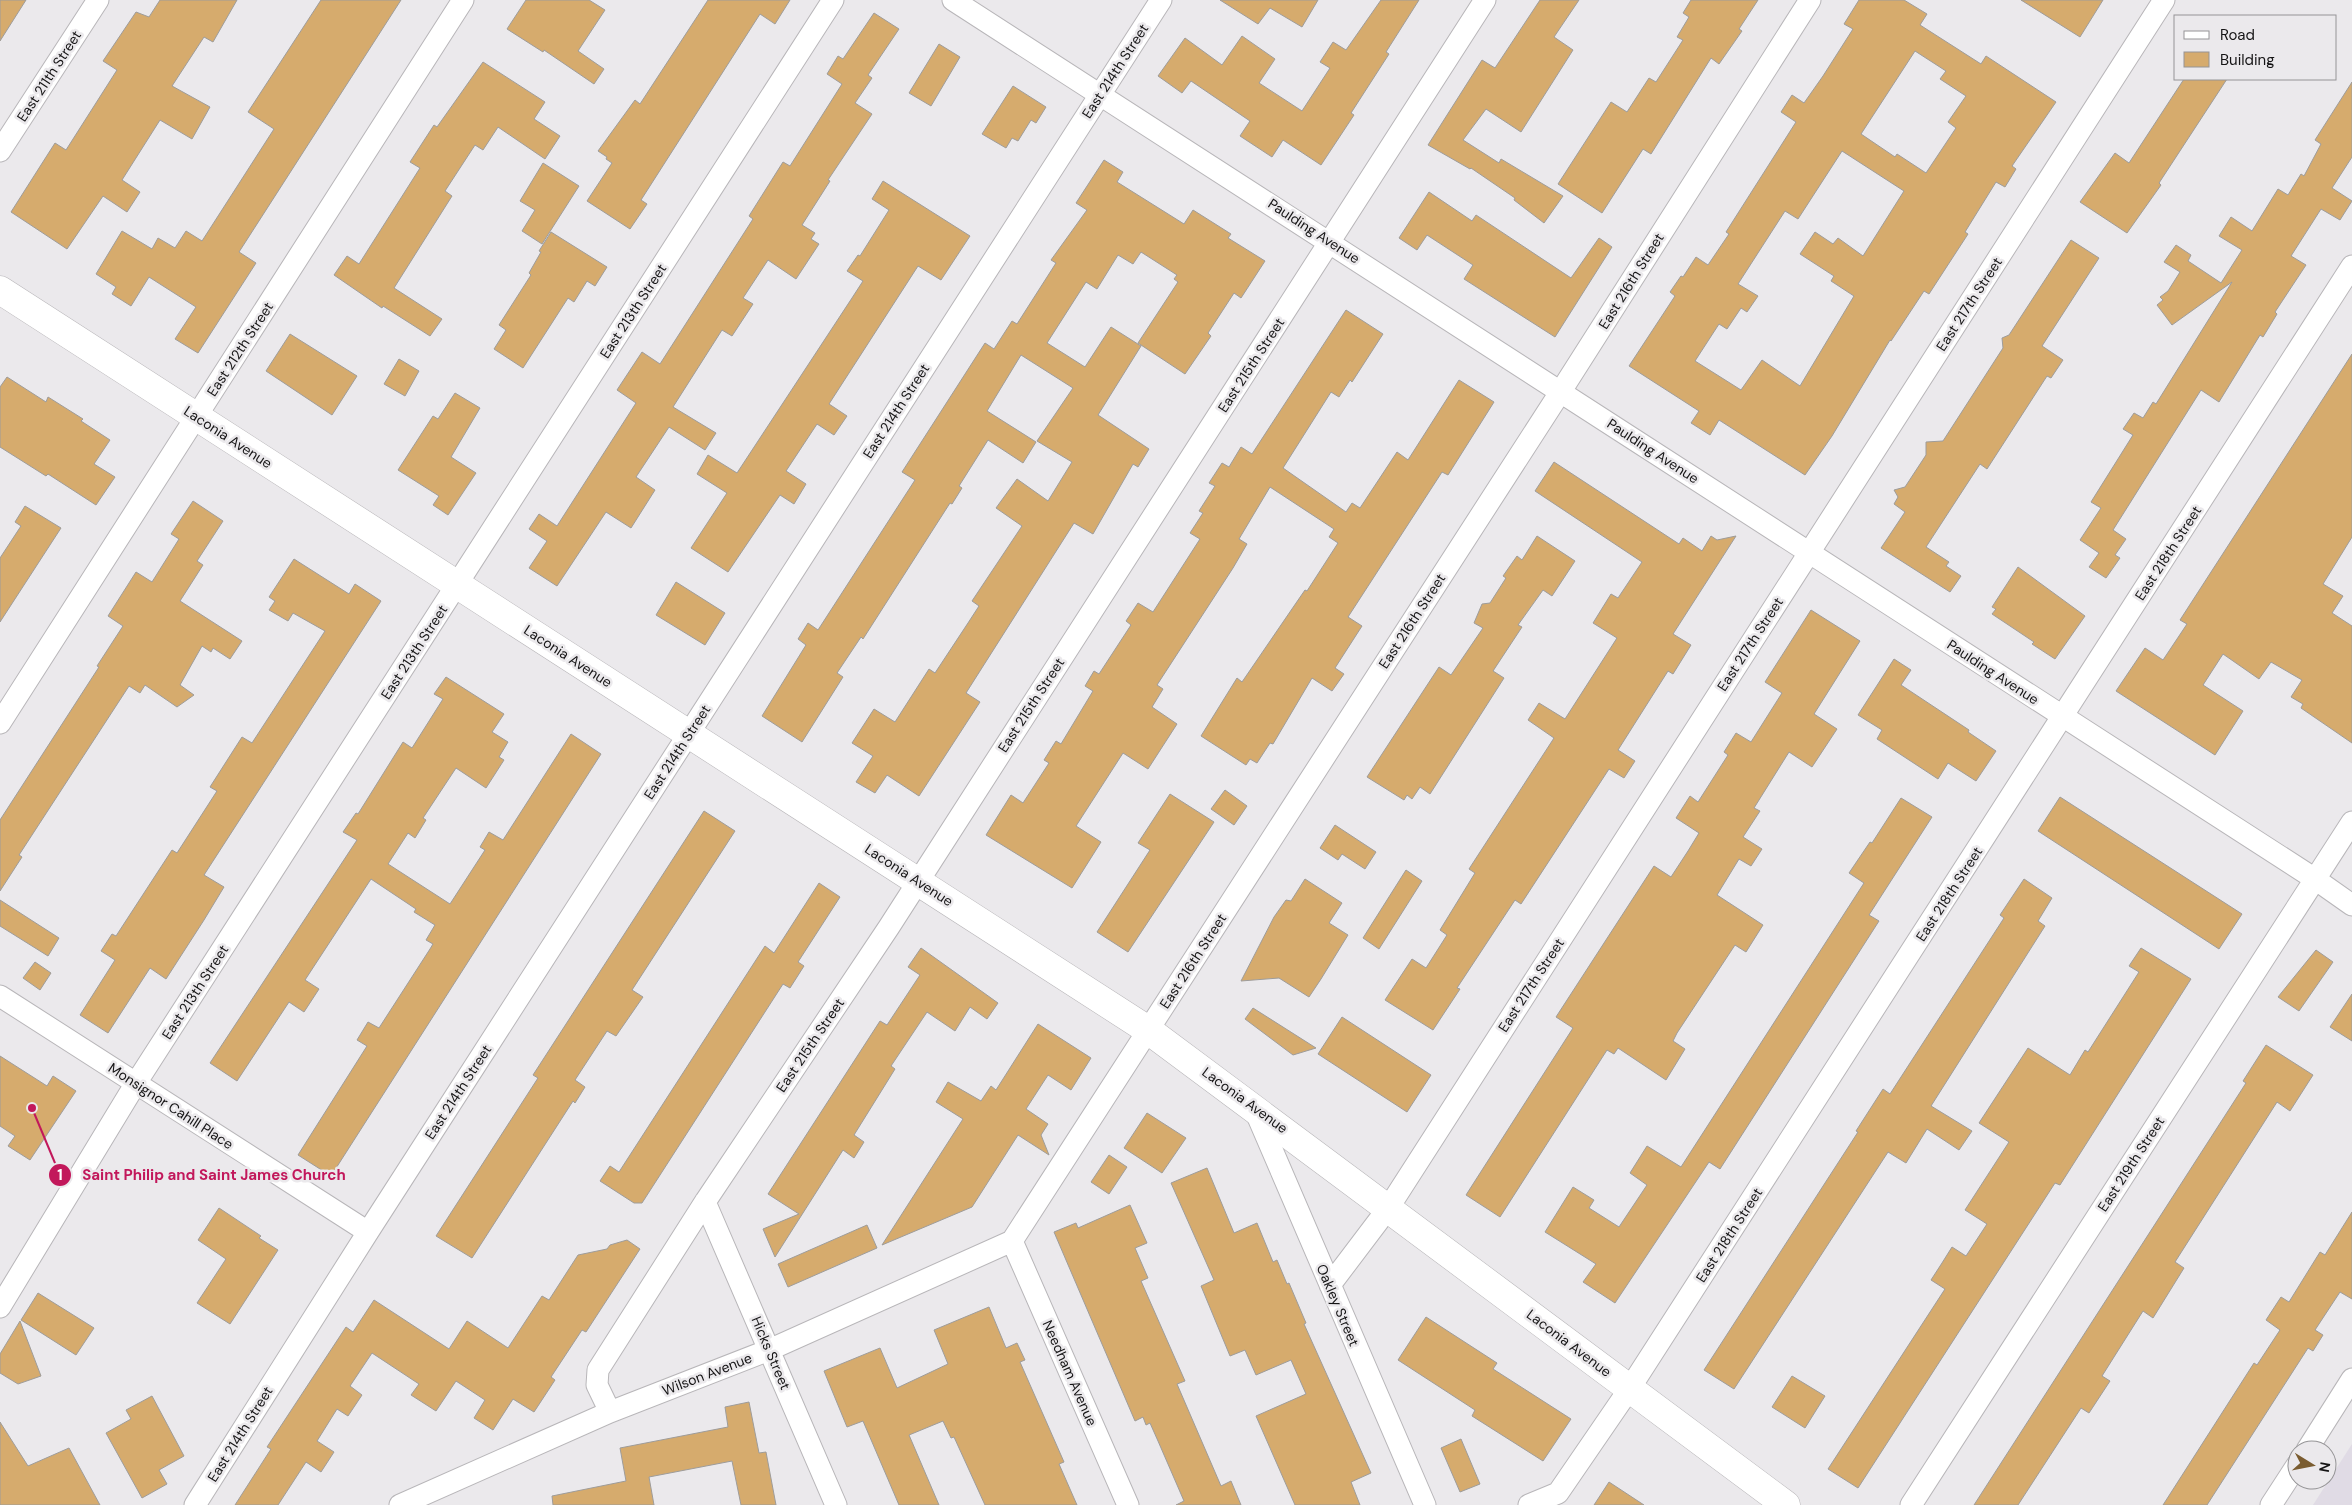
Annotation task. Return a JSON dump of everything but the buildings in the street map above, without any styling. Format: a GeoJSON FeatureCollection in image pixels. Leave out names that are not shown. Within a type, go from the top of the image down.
{"type":"FeatureCollection","features":[{"type":"Feature","properties":{"kind":"street","name":"East 211th Street"},"geometry":{"type":"LineString","coordinates":[[0,152],[98,0]]}},
{"type":"Feature","properties":{"kind":"street","name":"East 212th Street"},"geometry":{"type":"LineString","coordinates":[[0,723],[463,0]]}},
{"type":"Feature","properties":{"kind":"street","name":"East 213th Street"},"geometry":{"type":"LineString","coordinates":[[0,1307],[136,1083],[833,0]]}},
{"type":"Feature","properties":{"kind":"street","name":"Paulding Avenue"},"geometry":{"type":"LineString","coordinates":[[953,0],[1331,242],[2062,718],[2315,879],[2352,905]]}},
{"type":"Feature","properties":{"kind":"street","name":"East 214th Street"},"geometry":{"type":"LineString","coordinates":[[196,1505],[368,1232],[1161,0]]}},
{"type":"Feature","properties":{"kind":"street","name":"East 215th Street"},"geometry":{"type":"LineString","coordinates":[[610,1412],[597,1385],[598,1370],[705,1202],[918,881],[1485,0]]}},
{"type":"Feature","properties":{"kind":"street","name":"East 216th Street"},"geometry":{"type":"LineString","coordinates":[[1012,1241],[1561,392],[1810,0]]}},
{"type":"Feature","properties":{"kind":"street","name":"East 217th Street"},"geometry":{"type":"LineString","coordinates":[[1330,1285],[1389,1207],[2164,0]]}},
{"type":"Feature","properties":{"kind":"street","name":"East 218th Street"},"geometry":{"type":"LineString","coordinates":[[1529,1505],[1558,1493],[1630,1388],[2352,266]]}},
{"type":"Feature","properties":{"kind":"street","name":"Laconia Avenue"},"geometry":{"type":"LineString","coordinates":[[0,290],[1148,1030],[1252,1105],[1786,1505]]}},
{"type":"Feature","properties":{"kind":"street","name":"East 219th Street"},"geometry":{"type":"LineString","coordinates":[[1911,1505],[2352,822]]}},
{"type":"Feature","properties":{"kind":"street","name":"Monsignor Cahill Place"},"geometry":{"type":"LineString","coordinates":[[0,996],[368,1232]]}},
{"type":"Feature","properties":{"kind":"street","name":"Oakley Street"},"geometry":{"type":"LineString","coordinates":[[1252,1105],[1425,1505]]}},
{"type":"Feature","properties":{"kind":"street","name":"Hicks Street"},"geometry":{"type":"LineString","coordinates":[[705,1202],[836,1505]]}},
{"type":"Feature","properties":{"kind":"street","name":"Wilson Avenue"},"geometry":{"type":"LineString","coordinates":[[400,1505],[610,1412],[769,1350],[1012,1241]]}},
{"type":"Feature","properties":{"kind":"street","name":"Needham Avenue"},"geometry":{"type":"LineString","coordinates":[[1012,1241],[1128,1505]]}},
{"type":"Feature","properties":{"kind":"street"},"geometry":{"type":"LineString","coordinates":[[2313,1440],[2352,1379]]}},
{"type":"Feature","properties":{"kind":"street"},"geometry":{"type":"LineString","coordinates":[[2271,1505],[2287,1480]]}},
{"type":"Feature","properties":{"kind":"shaded area"},"geometry":{"type":"Polygon","coordinates":[[[2352,1444],[2352,1505],[2313,1505],[2323,1490],[2337,1490],[2337,1467],[2352,1444]]]}},
{"type":"Feature","properties":{"kind":"place","name":"Saint Philip and Saint James Church"},"geometry":{"type":"Point","coordinates":[32,1108]}}]}
